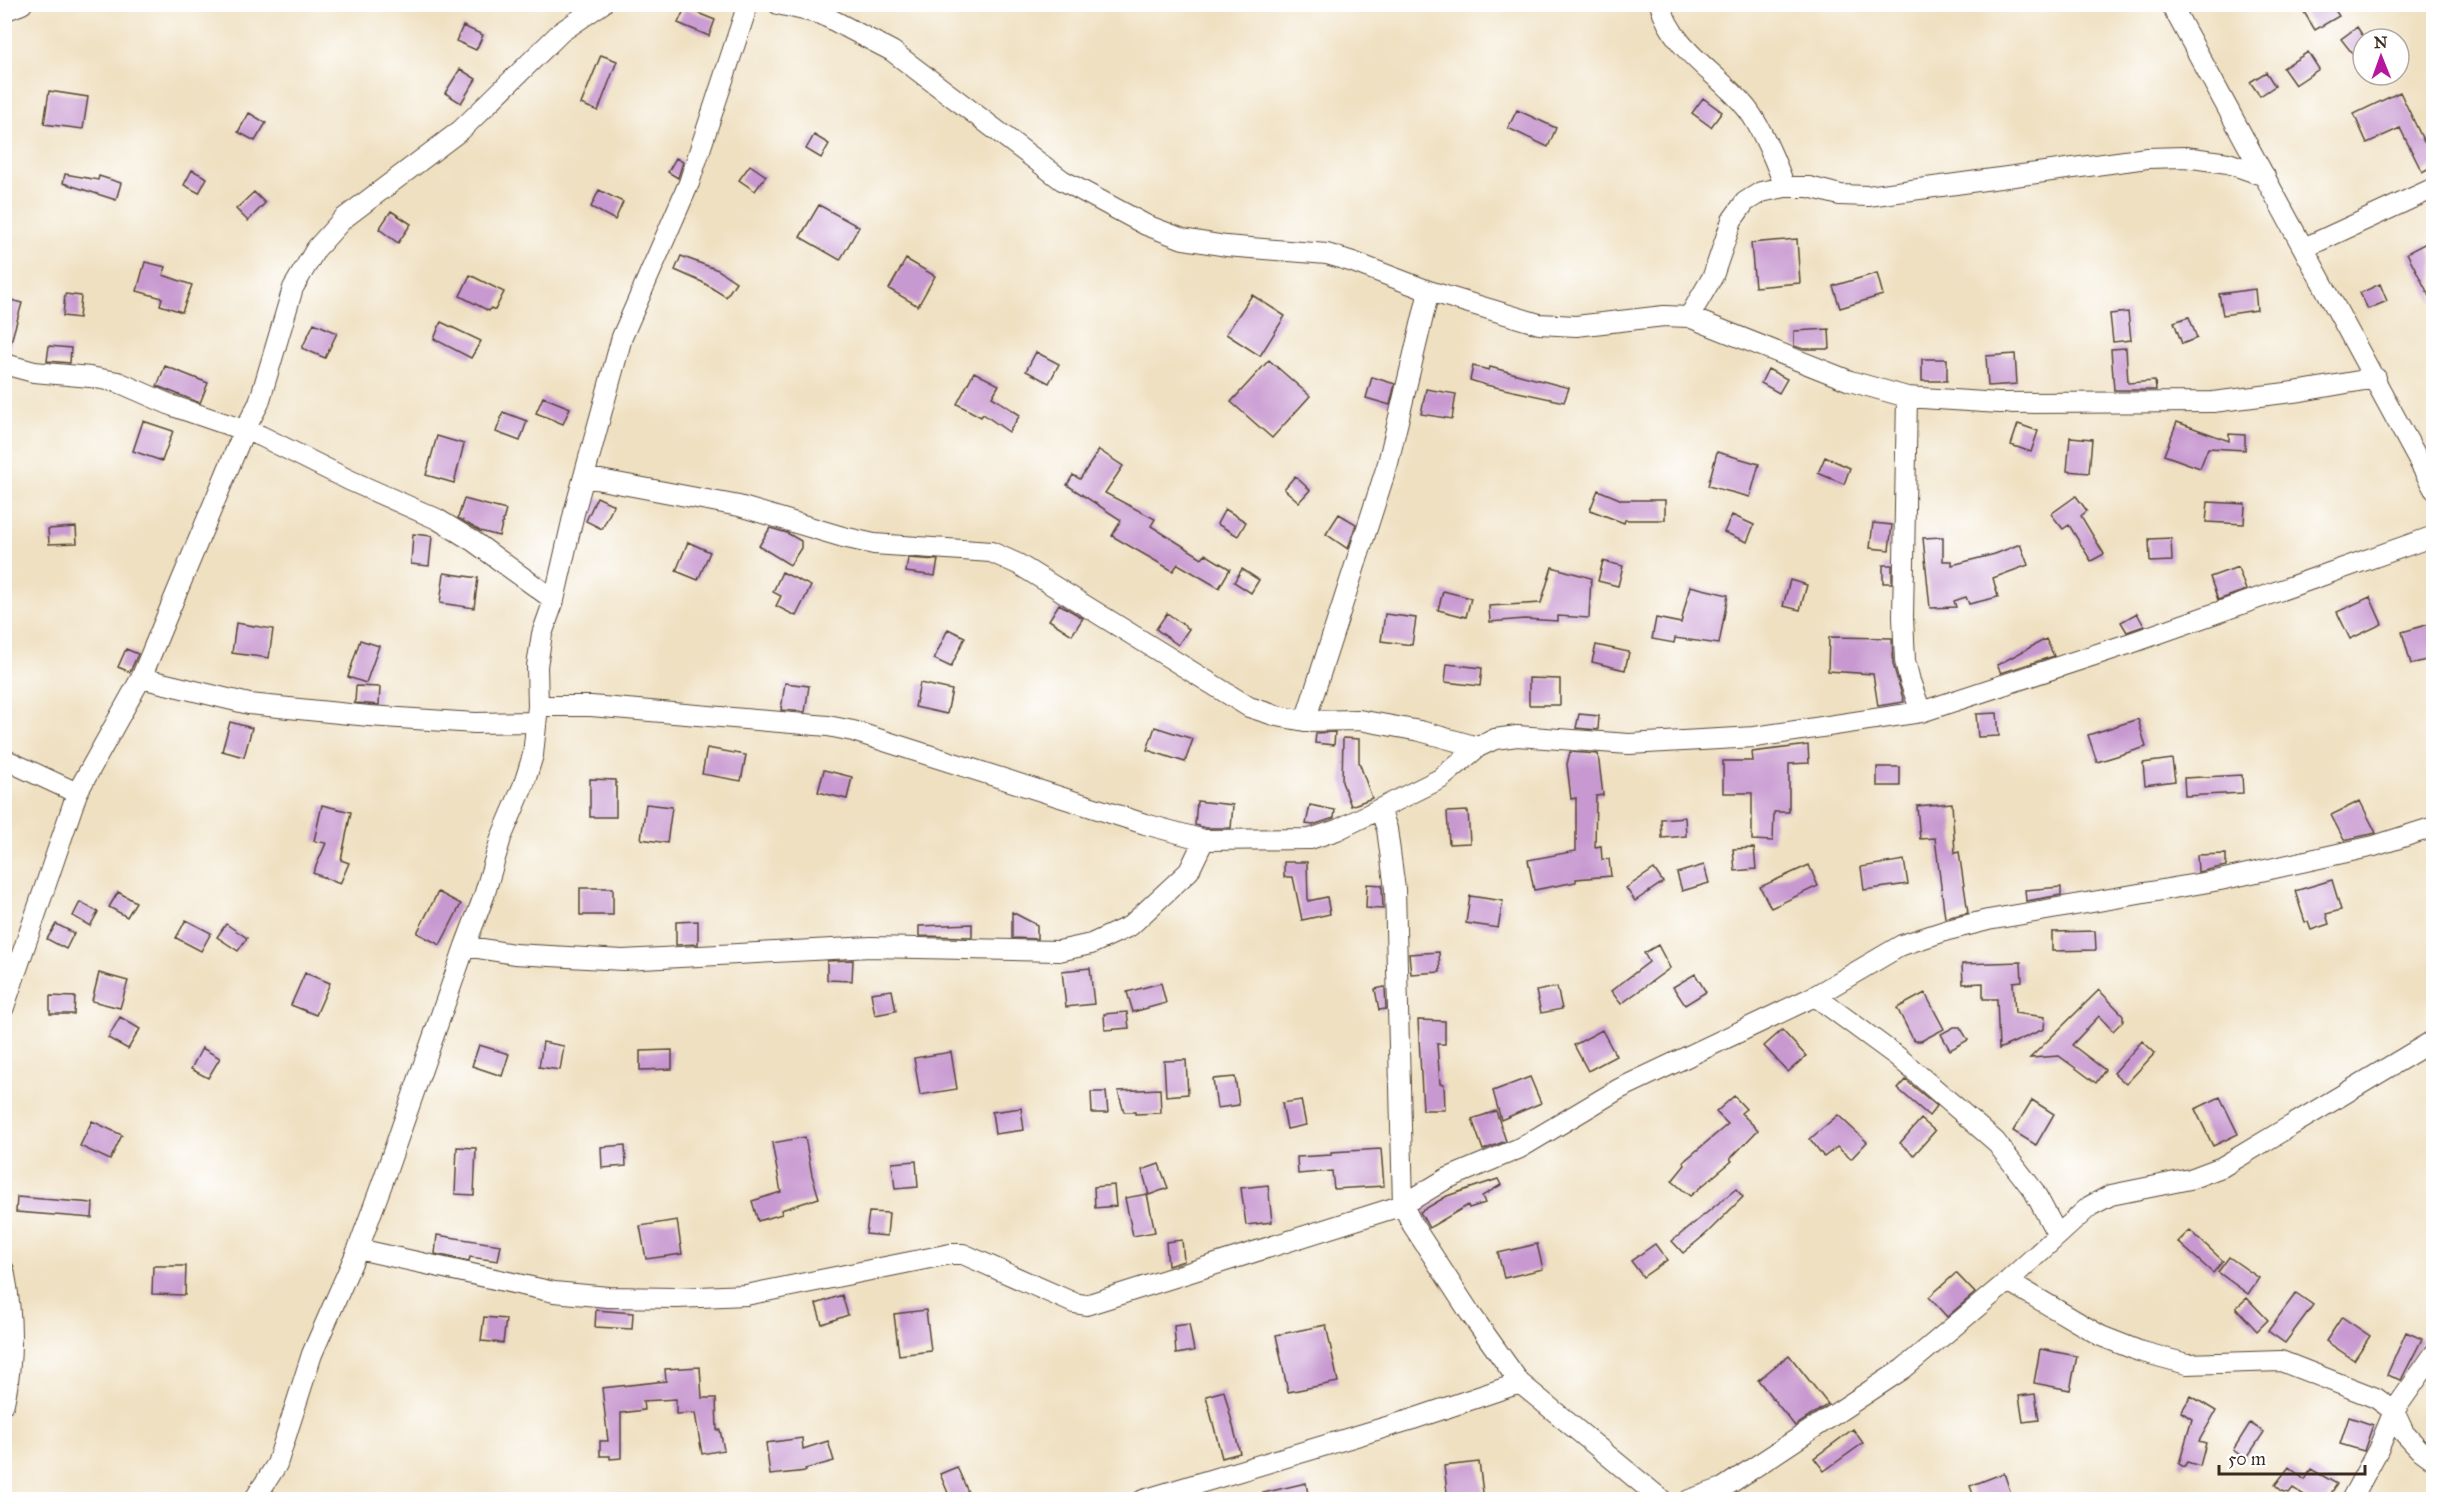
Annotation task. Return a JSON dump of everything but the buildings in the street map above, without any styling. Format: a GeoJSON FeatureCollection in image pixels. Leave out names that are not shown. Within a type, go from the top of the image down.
{"type":"FeatureCollection","features":[{"type":"Feature","properties":{"kind":"street"},"geometry":{"type":"LineString","coordinates":[[4,11],[22,4]]}},
{"type":"Feature","properties":{"kind":"street"},"geometry":{"type":"LineString","coordinates":[[4,1008],[77,793],[141,678],[244,430],[259,403],[293,288],[316,249],[343,219],[461,130],[561,32],[602,4]]}},
{"type":"Feature","properties":{"kind":"street"},"geometry":{"type":"LineString","coordinates":[[254,1500],[277,1464],[312,1354],[358,1249],[484,896],[501,838],[524,784],[533,755],[537,666],[542,634],[554,600],[574,513],[622,337],[689,183],[748,4]]}},
{"type":"Feature","properties":{"kind":"street"},"geometry":{"type":"LineString","coordinates":[[778,4],[821,14],[892,51],[1062,180],[1146,225],[1183,239],[1226,246],[1327,254],[1429,291],[1539,324],[1576,326],[1665,316],[1689,317],[1850,381],[1907,397],[1999,403],[2213,402],[2301,391],[2376,378]]}},
{"type":"Feature","properties":{"kind":"street"},"geometry":{"type":"LineString","coordinates":[[1660,4],[1664,18],[1675,36],[1744,105],[1772,153],[1785,187]]}},
{"type":"Feature","properties":{"kind":"street"},"geometry":{"type":"LineString","coordinates":[[2171,4],[2376,378],[2433,489]]}},
{"type":"Feature","properties":{"kind":"street"},"geometry":{"type":"LineString","coordinates":[[1689,317],[1713,276],[1732,220],[1745,202],[1761,192],[1785,187],[1809,187],[1840,195],[1868,196],[2147,158],[2185,157],[2228,163],[2265,176]]}},
{"type":"Feature","properties":{"kind":"street"},"geometry":{"type":"LineString","coordinates":[[2304,248],[2433,188]]}},
{"type":"Feature","properties":{"kind":"street"},"geometry":{"type":"LineString","coordinates":[[1305,721],[1388,463],[1429,291]]}},
{"type":"Feature","properties":{"kind":"street"},"geometry":{"type":"LineString","coordinates":[[4,364],[34,372],[118,382],[173,406],[261,436],[349,480],[437,519],[473,541],[554,600]]}},
{"type":"Feature","properties":{"kind":"street"},"geometry":{"type":"LineString","coordinates":[[1907,397],[1904,639],[1910,681],[1921,712]]}},
{"type":"Feature","properties":{"kind":"street"},"geometry":{"type":"LineString","coordinates":[[585,477],[739,506],[874,544],[991,552],[1018,564],[1249,707],[1277,716],[1305,721],[1359,720],[1420,731],[1478,747]]}},
{"type":"Feature","properties":{"kind":"street"},"geometry":{"type":"LineString","coordinates":[[141,678],[249,704],[428,720],[475,723],[591,706],[828,726],[1046,791],[1145,824],[1204,840],[1310,839],[1337,830],[1440,779],[1478,747],[1495,739],[1517,736],[1629,744],[1755,737],[1921,712],[2131,644],[2433,536]]}},
{"type":"Feature","properties":{"kind":"street"},"geometry":{"type":"LineString","coordinates":[[4,759],[77,793]]}},
{"type":"Feature","properties":{"kind":"street"},"geometry":{"type":"LineString","coordinates":[[1380,809],[1387,829],[1395,889],[1402,1205],[1464,1303],[1520,1383],[1662,1500]]}},
{"type":"Feature","properties":{"kind":"street"},"geometry":{"type":"LineString","coordinates":[[358,1249],[554,1292],[654,1298],[746,1295],[950,1254],[963,1254],[1074,1303],[1086,1305],[1402,1205],[1446,1179],[1520,1148],[1619,1089],[1815,996],[1902,945],[1948,930],[2026,913],[2220,880],[2374,846],[2433,827]]}},
{"type":"Feature","properties":{"kind":"street"},"geometry":{"type":"LineString","coordinates":[[465,946],[514,954],[623,960],[871,947],[1059,951],[1090,944],[1130,927],[1188,872],[1204,840]]}},
{"type":"Feature","properties":{"kind":"street"},"geometry":{"type":"LineString","coordinates":[[1815,996],[1898,1057],[1995,1141],[2034,1191],[2057,1234]]}},
{"type":"Feature","properties":{"kind":"street"},"geometry":{"type":"LineString","coordinates":[[1689,1500],[1723,1488],[1903,1369],[2008,1281],[2090,1206],[2111,1195],[2190,1179],[2222,1167],[2433,1040]]}},
{"type":"Feature","properties":{"kind":"street"},"geometry":{"type":"LineString","coordinates":[[4,1270],[12,1307],[8,1334],[8,1387],[4,1403]]}},
{"type":"Feature","properties":{"kind":"street"},"geometry":{"type":"LineString","coordinates":[[2008,1281],[2101,1336],[2139,1351],[2187,1364],[2281,1361],[2376,1398],[2394,1411],[2404,1433],[2433,1460]]}},
{"type":"Feature","properties":{"kind":"street"},"geometry":{"type":"LineString","coordinates":[[2351,1500],[2378,1450],[2394,1411],[2433,1354]]}},
{"type":"Feature","properties":{"kind":"street"},"geometry":{"type":"LineString","coordinates":[[1143,1500],[1413,1419],[1520,1383]]}}]}
